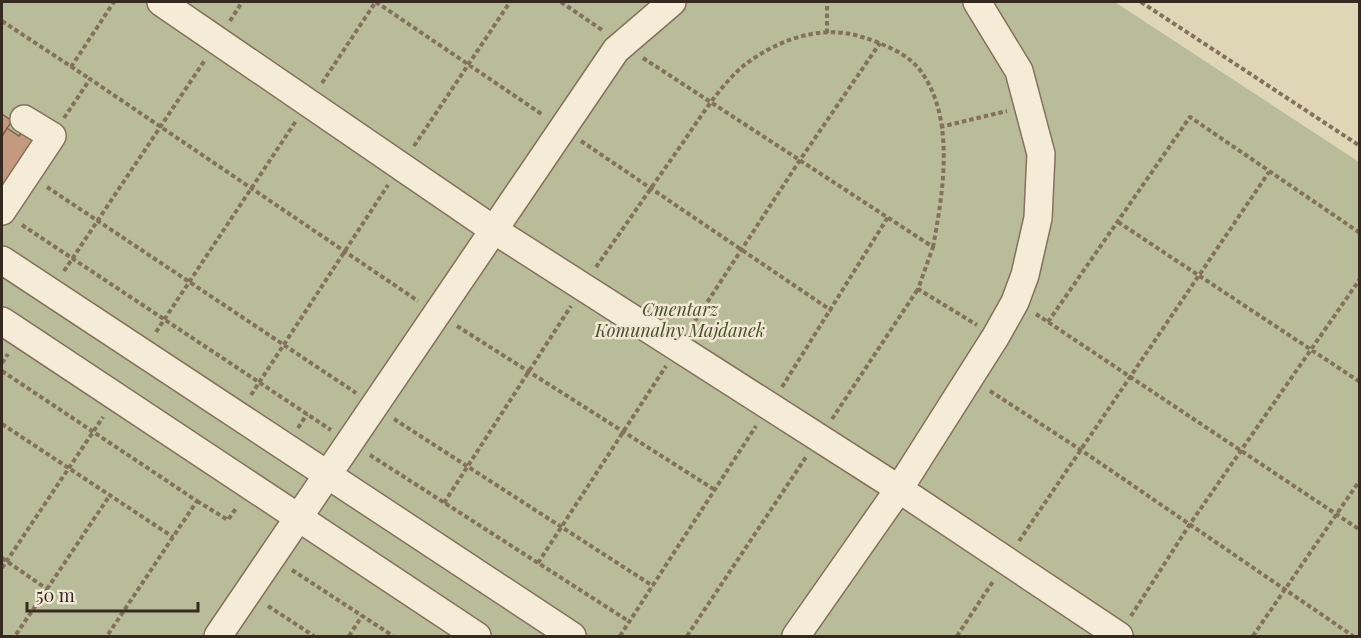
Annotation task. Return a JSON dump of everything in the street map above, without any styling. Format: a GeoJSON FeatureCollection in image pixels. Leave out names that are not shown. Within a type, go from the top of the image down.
{"type":"FeatureCollection","features":[{"type":"Feature","properties":{"kind":"street"},"geometry":{"type":"LineString","coordinates":[[161,2],[494,230],[899,489],[1119,636]]}},
{"type":"Feature","properties":{"kind":"street"},"geometry":{"type":"LineString","coordinates":[[218,636],[616,50],[672,2]]}},
{"type":"Feature","properties":{"kind":"street"},"geometry":{"type":"LineString","coordinates":[[796,636],[899,489],[996,336],[1025,275],[1038,218],[1041,154],[1019,71],[977,2]]}},
{"type":"Feature","properties":{"kind":"street"},"geometry":{"type":"LineString","coordinates":[[2,212],[52,136],[24,118]]}},
{"type":"Feature","properties":{"kind":"street"},"geometry":{"type":"LineString","coordinates":[[2,260],[572,636]]}},
{"type":"Feature","properties":{"kind":"street"},"geometry":{"type":"LineString","coordinates":[[2,321],[297,519],[477,636]]}},
{"type":"Feature","properties":{"kind":"path"},"geometry":{"type":"LineString","coordinates":[[71,67],[114,2]]}},
{"type":"Feature","properties":{"kind":"path"},"geometry":{"type":"LineString","coordinates":[[50,293],[162,128],[242,2]]}},
{"type":"Feature","properties":{"kind":"path"},"geometry":{"type":"LineString","coordinates":[[142,353],[375,2],[832,311]]}},
{"type":"Feature","properties":{"kind":"path"},"geometry":{"type":"LineString","coordinates":[[238,416],[400,166],[510,2]]}},
{"type":"Feature","properties":{"kind":"path"},"geometry":{"type":"LineString","coordinates":[[561,2],[622,45],[933,247]]}},
{"type":"Feature","properties":{"kind":"path"},"geometry":{"type":"LineString","coordinates":[[827,2],[827,33]]}},
{"type":"Feature","properties":{"kind":"path"},"geometry":{"type":"LineString","coordinates":[[1141,2],[1359,146]]}},
{"type":"Feature","properties":{"kind":"path"},"geometry":{"type":"LineString","coordinates":[[2,21],[437,313],[715,490]]}},
{"type":"Feature","properties":{"kind":"path"},"geometry":{"type":"LineString","coordinates":[[444,503],[583,287],[651,188],[711,102],[746,64],[777,45],[807,33],[847,32],[880,43],[899,53],[920,70],[935,101],[945,175],[933,247],[918,289],[687,636]]}},
{"type":"Feature","properties":{"kind":"path"},"geometry":{"type":"LineString","coordinates":[[538,563],[741,249],[880,43]]}},
{"type":"Feature","properties":{"kind":"path"},"geometry":{"type":"LineString","coordinates":[[52,136],[90,79]]}},
{"type":"Feature","properties":{"kind":"path"},"geometry":{"type":"LineString","coordinates":[[940,127],[1028,106]]}},
{"type":"Feature","properties":{"kind":"path"},"geometry":{"type":"LineString","coordinates":[[1048,322],[1190,117],[1359,233]]}},
{"type":"Feature","properties":{"kind":"path"},"geometry":{"type":"LineString","coordinates":[[957,636],[1269,172]]}},
{"type":"Feature","properties":{"kind":"path"},"geometry":{"type":"LineString","coordinates":[[27,174],[468,468],[653,586]]}},
{"type":"Feature","properties":{"kind":"path"},"geometry":{"type":"LineString","coordinates":[[2,212],[349,442],[630,622]]}},
{"type":"Feature","properties":{"kind":"path"},"geometry":{"type":"LineString","coordinates":[[1118,222],[1359,381]]}},
{"type":"Feature","properties":{"kind":"path"},"geometry":{"type":"LineString","coordinates":[[1119,636],[1190,524],[1359,279]]}},
{"type":"Feature","properties":{"kind":"path"},"geometry":{"type":"LineString","coordinates":[[918,289],[996,336]]}},
{"type":"Feature","properties":{"kind":"path"},"geometry":{"type":"LineString","coordinates":[[1014,302],[1048,322],[1359,530]]}},
{"type":"Feature","properties":{"kind":"path"},"geometry":{"type":"LineString","coordinates":[[2,371],[228,520],[250,487]]}},
{"type":"Feature","properties":{"kind":"path"},"geometry":{"type":"LineString","coordinates":[[969,377],[1081,450],[1353,636]]}},
{"type":"Feature","properties":{"kind":"path"},"geometry":{"type":"LineString","coordinates":[[2,568],[4,560],[69,469],[115,397]]}},
{"type":"Feature","properties":{"kind":"path"},"geometry":{"type":"LineString","coordinates":[[2,424],[173,537]]}},
{"type":"Feature","properties":{"kind":"path"},"geometry":{"type":"LineString","coordinates":[[1253,636],[1359,480]]}},
{"type":"Feature","properties":{"kind":"path"},"geometry":{"type":"LineString","coordinates":[[15,636],[110,495]]}},
{"type":"Feature","properties":{"kind":"path"},"geometry":{"type":"LineString","coordinates":[[107,636],[197,501]]}},
{"type":"Feature","properties":{"kind":"path"},"geometry":{"type":"LineString","coordinates":[[272,557],[393,636]]}},
{"type":"Feature","properties":{"kind":"path"},"geometry":{"type":"LineString","coordinates":[[4,560],[47,589]]}},
{"type":"Feature","properties":{"kind":"path"},"geometry":{"type":"LineString","coordinates":[[248,592],[314,636]]}},
{"type":"Feature","properties":{"kind":"path"},"geometry":{"type":"LineString","coordinates":[[349,636],[362,616]]}},
{"type":"Feature","properties":{"kind":"shaded area"},"geometry":{"type":"Polygon","coordinates":[[[1115,2],[1359,2],[1359,163],[1164,34],[1115,2]]]}},
{"type":"Feature","properties":{"kind":"green space","name":"Cmentarz Komunalny Majdanek"},"geometry":{"type":"Polygon","coordinates":[[[2,2],[1115,2],[1359,162],[1359,636],[2,636],[2,2]]]}},
{"type":"Feature","properties":{"kind":"building"},"geometry":{"type":"Polygon","coordinates":[[[2,114],[12,121],[2,136],[2,114]]]}},
{"type":"Feature","properties":{"kind":"building"},"geometry":{"type":"Polygon","coordinates":[[[7,128],[19,136],[25,128],[39,138],[7,188],[2,185],[2,137],[7,128]]]}}]}
